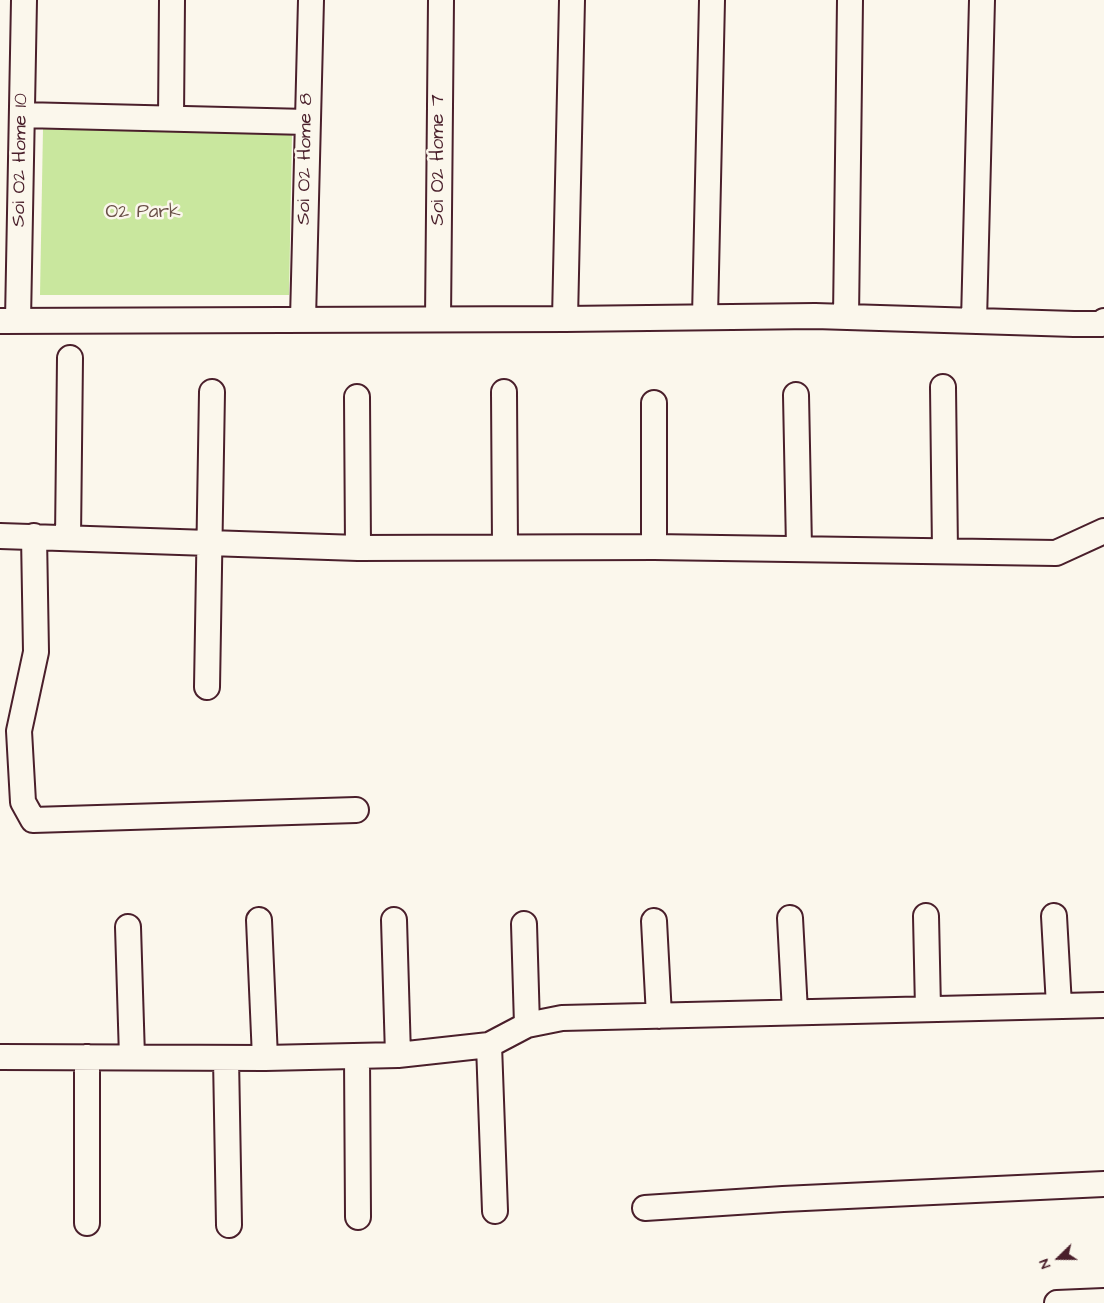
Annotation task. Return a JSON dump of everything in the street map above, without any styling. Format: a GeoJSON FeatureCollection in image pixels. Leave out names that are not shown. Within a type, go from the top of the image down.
{"type":"FeatureCollection","features":[{"type":"Feature","properties":{"kind":"street","name":"Soi O2 Home 10"},"geometry":{"type":"LineString","coordinates":[[9,320],[22,115],[24,0]]}},
{"type":"Feature","properties":{"kind":"street"},"geometry":{"type":"LineString","coordinates":[[171,118],[172,0]]}},
{"type":"Feature","properties":{"kind":"street","name":"Soi O2 Home 8"},"geometry":{"type":"LineString","coordinates":[[303,318],[311,0]]}},
{"type":"Feature","properties":{"kind":"street","name":"Soi O2 Home 7"},"geometry":{"type":"LineString","coordinates":[[438,319],[441,0]]}},
{"type":"Feature","properties":{"kind":"street"},"geometry":{"type":"LineString","coordinates":[[565,319],[572,0]]}},
{"type":"Feature","properties":{"kind":"street"},"geometry":{"type":"LineString","coordinates":[[705,317],[712,0]]}},
{"type":"Feature","properties":{"kind":"street"},"geometry":{"type":"LineString","coordinates":[[846,317],[850,0]]}},
{"type":"Feature","properties":{"kind":"street"},"geometry":{"type":"LineString","coordinates":[[974,321],[982,0]]}},
{"type":"Feature","properties":{"kind":"street"},"geometry":{"type":"LineString","coordinates":[[22,115],[307,122]]}},
{"type":"Feature","properties":{"kind":"street"},"geometry":{"type":"LineString","coordinates":[[9,320],[846,317],[1083,324],[1101,324],[1104,321]]}},
{"type":"Feature","properties":{"kind":"street"},"geometry":{"type":"LineString","coordinates":[[68,538],[70,358]]}},
{"type":"Feature","properties":{"kind":"street"},"geometry":{"type":"LineString","coordinates":[[943,387],[945,551]]}},
{"type":"Feature","properties":{"kind":"street"},"geometry":{"type":"LineString","coordinates":[[207,687],[212,392]]}},
{"type":"Feature","properties":{"kind":"street"},"geometry":{"type":"LineString","coordinates":[[504,392],[505,547]]}},
{"type":"Feature","properties":{"kind":"street"},"geometry":{"type":"LineString","coordinates":[[796,395],[799,548]]}},
{"type":"Feature","properties":{"kind":"street"},"geometry":{"type":"LineString","coordinates":[[357,397],[358,548]]}},
{"type":"Feature","properties":{"kind":"street"},"geometry":{"type":"LineString","coordinates":[[654,403],[654,547]]}},
{"type":"Feature","properties":{"kind":"street"},"geometry":{"type":"LineString","coordinates":[[0,536],[358,548],[799,548],[1056,553],[1104,531]]}},
{"type":"Feature","properties":{"kind":"street"},"geometry":{"type":"LineString","coordinates":[[34,536],[36,652],[9,732],[23,802],[33,820],[356,810]]}},
{"type":"Feature","properties":{"kind":"street"},"geometry":{"type":"LineString","coordinates":[[926,916],[928,1008]]}},
{"type":"Feature","properties":{"kind":"street"},"geometry":{"type":"LineString","coordinates":[[1054,916],[1059,1006]]}},
{"type":"Feature","properties":{"kind":"street"},"geometry":{"type":"LineString","coordinates":[[790,918],[795,1012]]}},
{"type":"Feature","properties":{"kind":"street"},"geometry":{"type":"LineString","coordinates":[[259,920],[265,1058]]}},
{"type":"Feature","properties":{"kind":"street"},"geometry":{"type":"LineString","coordinates":[[394,920],[398,1054]]}},
{"type":"Feature","properties":{"kind":"street"},"geometry":{"type":"LineString","coordinates":[[654,921],[659,1016]]}},
{"type":"Feature","properties":{"kind":"street"},"geometry":{"type":"LineString","coordinates":[[524,924],[527,1025]]}},
{"type":"Feature","properties":{"kind":"street"},"geometry":{"type":"LineString","coordinates":[[128,926],[132,1057]]}},
{"type":"Feature","properties":{"kind":"street"},"geometry":{"type":"LineString","coordinates":[[0,1057],[357,1057],[489,1045],[527,1025],[562,1018],[1104,1005]]}},
{"type":"Feature","properties":{"kind":"street"},"geometry":{"type":"LineString","coordinates":[[489,1045],[495,1211]]}},
{"type":"Feature","properties":{"kind":"street"},"geometry":{"type":"LineString","coordinates":[[87,1057],[87,1223]]}},
{"type":"Feature","properties":{"kind":"street"},"geometry":{"type":"LineString","coordinates":[[357,1057],[358,1217]]}},
{"type":"Feature","properties":{"kind":"street"},"geometry":{"type":"LineString","coordinates":[[226,1058],[229,1225]]}},
{"type":"Feature","properties":{"kind":"street"},"geometry":{"type":"LineString","coordinates":[[645,1208],[1104,1184]]}},
{"type":"Feature","properties":{"kind":"street"},"geometry":{"type":"LineString","coordinates":[[1057,1303],[1104,1301]]}},
{"type":"Feature","properties":{"kind":"green space","name":"O2 Park"},"geometry":{"type":"Polygon","coordinates":[[[43,129],[292,133],[289,295],[40,295],[43,129]]]}}]}
